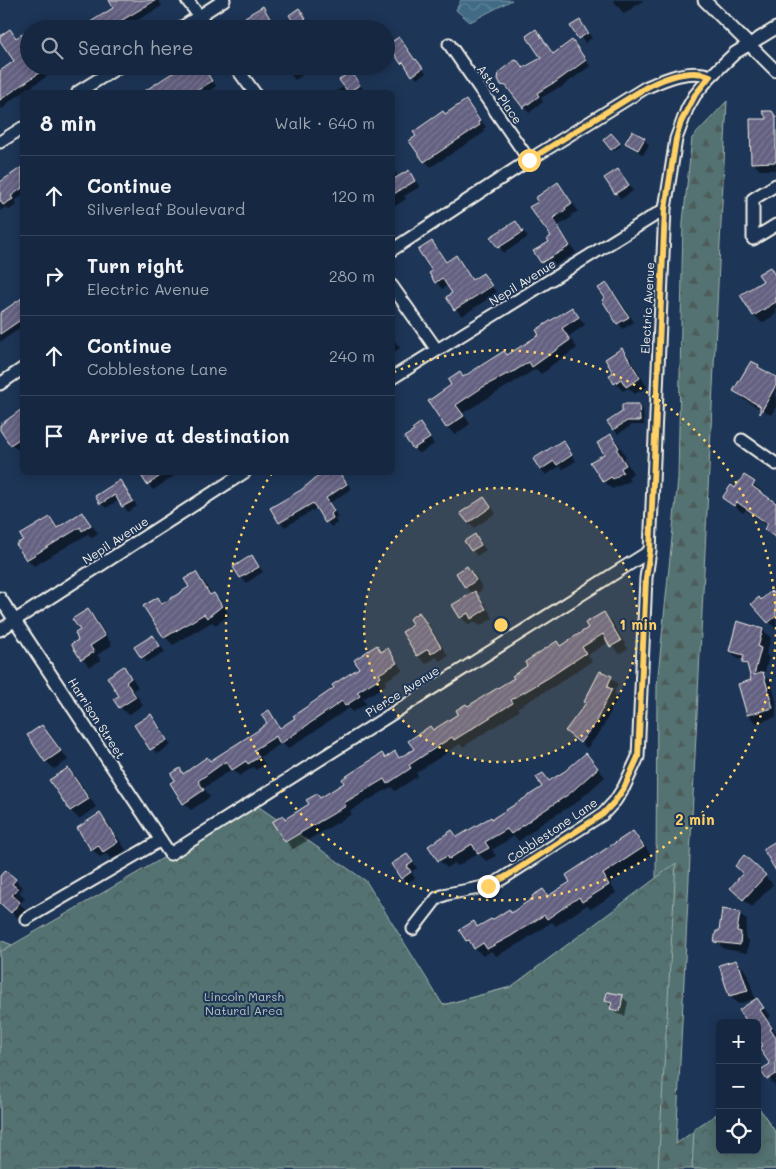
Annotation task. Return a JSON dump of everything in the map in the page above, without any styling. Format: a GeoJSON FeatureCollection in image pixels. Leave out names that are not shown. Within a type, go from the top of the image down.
{"type":"FeatureCollection","features":[{"type":"Feature","properties":{"kind":"street"},"geometry":{"type":"LineString","coordinates":[[187,0],[203,20]]}},
{"type":"Feature","properties":{"kind":"street"},"geometry":{"type":"LineString","coordinates":[[194,20],[224,0]]}},
{"type":"Feature","properties":{"kind":"street"},"geometry":{"type":"LineString","coordinates":[[704,0],[776,71]]}},
{"type":"Feature","properties":{"kind":"street","name":"Electric Avenue"},"geometry":{"type":"LineString","coordinates":[[650,551],[665,209],[676,139],[681,122],[695,95],[710,76],[735,53],[776,28]]}},
{"type":"Feature","properties":{"kind":"street","name":"Astor Place"},"geometry":{"type":"LineString","coordinates":[[448,44],[529,160]]}},
{"type":"Feature","properties":{"kind":"street"},"geometry":{"type":"LineString","coordinates":[[395,248],[529,160],[645,88],[661,80],[701,73],[710,76]]}},
{"type":"Feature","properties":{"kind":"street"},"geometry":{"type":"LineString","coordinates":[[81,90],[105,75]]}},
{"type":"Feature","properties":{"kind":"street"},"geometry":{"type":"LineString","coordinates":[[242,75],[253,90]]}},
{"type":"Feature","properties":{"kind":"street"},"geometry":{"type":"LineString","coordinates":[[0,142],[20,129]]}},
{"type":"Feature","properties":{"kind":"street"},"geometry":{"type":"LineString","coordinates":[[776,185],[753,199],[754,239],[776,225]]}},
{"type":"Feature","properties":{"kind":"street","name":"Nepil Avenue"},"geometry":{"type":"LineString","coordinates":[[395,376],[665,209]]}},
{"type":"Feature","properties":{"kind":"street"},"geometry":{"type":"LineString","coordinates":[[395,290],[437,350]]}},
{"type":"Feature","properties":{"kind":"street"},"geometry":{"type":"LineString","coordinates":[[0,384],[20,370]]}},
{"type":"Feature","properties":{"kind":"street"},"geometry":{"type":"LineString","coordinates":[[742,440],[776,464]]}},
{"type":"Feature","properties":{"kind":"street","name":"Nepil Avenue"},"geometry":{"type":"LineString","coordinates":[[0,630],[240,475]]}},
{"type":"Feature","properties":{"kind":"street","name":"Pierce Avenue"},"geometry":{"type":"LineString","coordinates":[[170,854],[650,551]]}},
{"type":"Feature","properties":{"kind":"street","name":"Cobblestone Lane"},"geometry":{"type":"LineString","coordinates":[[413,929],[438,898],[447,894],[479,888],[507,876],[596,819],[615,801],[624,788],[638,757],[646,578],[650,551]]}},
{"type":"Feature","properties":{"kind":"street","name":"Harrison Street"},"geometry":{"type":"LineString","coordinates":[[0,598],[170,854]]}},
{"type":"Feature","properties":{"kind":"street"},"geometry":{"type":"LineString","coordinates":[[26,919],[161,840]]}},
{"type":"Feature","properties":{"kind":"green space","name":"Lincoln Marsh Natural Area"},"geometry":{"type":"Polygon","coordinates":[[[727,101],[676,1144],[716,1115],[716,1154],[761,1154],[761,1111],[776,1133],[776,1169],[640,1169],[0,1159],[0,940],[22,949],[443,1005],[511,987],[656,879],[657,685],[678,479],[683,222],[692,138],[727,101]]]}},
{"type":"Feature","properties":{"kind":"green space","name":"Lincoln Marsh Natural Area"},"geometry":{"type":"Polygon","coordinates":[[[252,802],[366,881],[443,1005],[511,987],[676,863],[658,1169],[0,1169],[0,952],[170,854],[252,802]]]}},
{"type":"Feature","properties":{"kind":"green space"},"geometry":{"type":"Polygon","coordinates":[[[761,1111],[776,1133],[776,1169],[692,1169],[694,1129],[716,1115],[716,1154],[761,1154],[761,1111]]]}},
{"type":"Feature","properties":{"kind":"water"},"geometry":{"type":"Polygon","coordinates":[[[461,0],[512,0],[470,22],[456,10],[461,0]]]}},
{"type":"Feature","properties":{"kind":"building"},"geometry":{"type":"Polygon","coordinates":[[[109,0],[156,0],[122,20],[94,20],[113,8],[109,0]]]}},
{"type":"Feature","properties":{"kind":"building"},"geometry":{"type":"Polygon","coordinates":[[[263,6],[271,20],[247,20],[245,17],[263,6]]]}},
{"type":"Feature","properties":{"kind":"building"},"geometry":{"type":"Polygon","coordinates":[[[299,8],[306,19],[292,20],[289,15],[299,8]]]}},
{"type":"Feature","properties":{"kind":"building"},"geometry":{"type":"Polygon","coordinates":[[[580,20],[588,33],[578,39],[570,26],[580,20]]]}},
{"type":"Feature","properties":{"kind":"building"},"geometry":{"type":"Polygon","coordinates":[[[10,29],[16,38],[20,35],[20,75],[36,75],[0,100],[0,71],[14,61],[0,41],[0,36],[10,29]]]}},
{"type":"Feature","properties":{"kind":"building"},"geometry":{"type":"Polygon","coordinates":[[[536,29],[553,54],[572,40],[586,60],[537,93],[539,96],[523,108],[506,86],[501,85],[498,79],[499,72],[514,60],[518,61],[523,68],[541,58],[526,36],[536,29]]]}},
{"type":"Feature","properties":{"kind":"building"},"geometry":{"type":"Polygon","coordinates":[[[399,37],[423,68],[412,76],[403,62],[401,64],[395,55],[395,40],[399,37]]]}},
{"type":"Feature","properties":{"kind":"building"},"geometry":{"type":"Polygon","coordinates":[[[169,75],[208,75],[212,81],[198,90],[146,90],[169,75]]]}},
{"type":"Feature","properties":{"kind":"building"},"geometry":{"type":"Polygon","coordinates":[[[346,75],[354,75],[360,85],[351,90],[346,90],[339,80],[346,75]]]}},
{"type":"Feature","properties":{"kind":"building"},"geometry":{"type":"Polygon","coordinates":[[[466,100],[480,121],[478,122],[480,125],[424,162],[409,141],[416,136],[413,132],[443,111],[445,114],[466,100]]]}},
{"type":"Feature","properties":{"kind":"building"},"geometry":{"type":"Polygon","coordinates":[[[762,111],[772,111],[776,117],[776,162],[751,163],[750,119],[767,119],[762,111]]]}},
{"type":"Feature","properties":{"kind":"building"},"geometry":{"type":"Polygon","coordinates":[[[632,131],[645,138],[638,150],[625,143],[632,131]]]}},
{"type":"Feature","properties":{"kind":"building"},"geometry":{"type":"Polygon","coordinates":[[[611,133],[620,143],[611,150],[603,140],[611,133]]]}},
{"type":"Feature","properties":{"kind":"building"},"geometry":{"type":"Polygon","coordinates":[[[20,168],[20,189],[11,196],[13,199],[3,205],[0,200],[0,182],[20,168]]]}},
{"type":"Feature","properties":{"kind":"building"},"geometry":{"type":"Polygon","coordinates":[[[618,169],[629,185],[615,194],[604,178],[618,169]]]}},
{"type":"Feature","properties":{"kind":"building"},"geometry":{"type":"Polygon","coordinates":[[[409,170],[415,181],[395,193],[395,178],[409,170]]]}},
{"type":"Feature","properties":{"kind":"building"},"geometry":{"type":"Polygon","coordinates":[[[558,182],[572,203],[565,208],[566,210],[553,218],[570,246],[541,263],[533,251],[549,242],[547,239],[551,236],[529,207],[538,202],[535,198],[558,182]]]}},
{"type":"Feature","properties":{"kind":"building"},"geometry":{"type":"Polygon","coordinates":[[[516,221],[523,232],[498,248],[490,237],[516,221]]]}},
{"type":"Feature","properties":{"kind":"building"},"geometry":{"type":"Polygon","coordinates":[[[432,241],[446,262],[456,255],[472,280],[483,273],[492,286],[454,310],[446,297],[452,293],[442,278],[435,283],[429,273],[432,271],[418,250],[432,241]]]}},
{"type":"Feature","properties":{"kind":"building"},"geometry":{"type":"Polygon","coordinates":[[[770,267],[776,277],[776,302],[753,316],[740,295],[763,281],[758,274],[770,267]]]}},
{"type":"Feature","properties":{"kind":"building"},"geometry":{"type":"Polygon","coordinates":[[[607,283],[629,317],[617,324],[602,300],[605,298],[598,288],[607,283]]]}},
{"type":"Feature","properties":{"kind":"building"},"geometry":{"type":"Polygon","coordinates":[[[20,299],[20,320],[0,334],[0,313],[20,299]]]}},
{"type":"Feature","properties":{"kind":"building"},"geometry":{"type":"Polygon","coordinates":[[[572,307],[579,317],[562,328],[570,340],[532,367],[529,362],[483,387],[456,405],[464,416],[446,428],[428,401],[451,385],[448,380],[460,372],[463,377],[504,351],[507,355],[539,335],[536,330],[572,307]]]}},
{"type":"Feature","properties":{"kind":"building"},"geometry":{"type":"Polygon","coordinates":[[[622,348],[640,378],[626,387],[621,379],[614,384],[609,375],[613,373],[605,359],[622,348]]]}},
{"type":"Feature","properties":{"kind":"building"},"geometry":{"type":"Polygon","coordinates":[[[751,361],[776,377],[776,385],[760,414],[760,406],[733,391],[751,361]]]}},
{"type":"Feature","properties":{"kind":"building"},"geometry":{"type":"Polygon","coordinates":[[[622,404],[639,404],[640,421],[627,421],[613,430],[607,422],[622,412],[622,404]]]}},
{"type":"Feature","properties":{"kind":"building"},"geometry":{"type":"Polygon","coordinates":[[[20,410],[20,438],[10,445],[0,430],[0,425],[20,410]]]}},
{"type":"Feature","properties":{"kind":"building"},"geometry":{"type":"Polygon","coordinates":[[[420,423],[430,438],[413,449],[404,437],[414,431],[412,429],[420,423]]]}},
{"type":"Feature","properties":{"kind":"building"},"geometry":{"type":"Polygon","coordinates":[[[611,434],[619,448],[617,450],[626,465],[621,468],[623,472],[613,479],[611,477],[603,482],[590,462],[604,454],[597,443],[611,434]]]}},
{"type":"Feature","properties":{"kind":"building"},"geometry":{"type":"Polygon","coordinates":[[[563,440],[572,455],[557,465],[554,461],[540,470],[533,459],[563,440]]]}},
{"type":"Feature","properties":{"kind":"building"},"geometry":{"type":"Polygon","coordinates":[[[141,475],[162,475],[147,485],[141,475]]]}},
{"type":"Feature","properties":{"kind":"building"},"geometry":{"type":"Polygon","coordinates":[[[319,475],[341,475],[347,484],[326,498],[334,511],[331,514],[333,518],[325,523],[313,503],[279,523],[270,508],[301,490],[319,475]]]}},
{"type":"Feature","properties":{"kind":"building"},"geometry":{"type":"Polygon","coordinates":[[[744,475],[755,482],[752,486],[776,503],[776,538],[764,529],[768,524],[737,502],[734,506],[722,498],[731,485],[735,488],[744,475]]]}},
{"type":"Feature","properties":{"kind":"building"},"geometry":{"type":"Polygon","coordinates":[[[120,480],[133,501],[122,507],[115,495],[100,504],[95,496],[120,480]]]}},
{"type":"Feature","properties":{"kind":"building"},"geometry":{"type":"Polygon","coordinates":[[[484,497],[491,507],[468,523],[460,513],[484,497]]]}},
{"type":"Feature","properties":{"kind":"building"},"geometry":{"type":"Polygon","coordinates":[[[82,512],[91,525],[82,531],[80,527],[26,560],[16,544],[23,540],[20,535],[50,517],[57,528],[82,512]]]}},
{"type":"Feature","properties":{"kind":"building"},"geometry":{"type":"Polygon","coordinates":[[[475,534],[481,545],[471,551],[464,541],[475,534]]]}},
{"type":"Feature","properties":{"kind":"building"},"geometry":{"type":"Polygon","coordinates":[[[252,555],[259,567],[240,578],[233,567],[252,555]]]}},
{"type":"Feature","properties":{"kind":"building"},"geometry":{"type":"Polygon","coordinates":[[[467,566],[476,580],[465,588],[456,573],[467,566]]]}},
{"type":"Feature","properties":{"kind":"building"},"geometry":{"type":"Polygon","coordinates":[[[196,572],[210,595],[214,593],[222,606],[207,618],[204,614],[164,638],[143,606],[158,597],[162,604],[189,587],[184,579],[196,572]]]}},
{"type":"Feature","properties":{"kind":"building"},"geometry":{"type":"Polygon","coordinates":[[[475,591],[486,609],[471,619],[468,613],[460,618],[452,605],[475,591]]]}},
{"type":"Feature","properties":{"kind":"building"},"geometry":{"type":"Polygon","coordinates":[[[771,591],[776,596],[776,616],[768,623],[751,604],[759,597],[761,600],[771,591]]]}},
{"type":"Feature","properties":{"kind":"building"},"geometry":{"type":"Polygon","coordinates":[[[88,609],[105,636],[90,646],[94,652],[81,660],[71,644],[78,640],[75,633],[80,630],[72,619],[88,609]]]}},
{"type":"Feature","properties":{"kind":"building"},"geometry":{"type":"Polygon","coordinates":[[[419,612],[441,647],[431,654],[428,649],[417,656],[402,632],[413,625],[409,619],[419,612]]]}},
{"type":"Feature","properties":{"kind":"building"},"geometry":{"type":"Polygon","coordinates":[[[604,612],[621,641],[610,647],[603,634],[582,647],[586,653],[511,700],[513,703],[454,740],[452,737],[409,765],[411,768],[387,784],[384,779],[344,803],[346,806],[285,842],[272,822],[283,815],[285,819],[309,804],[306,800],[317,794],[320,798],[344,783],[342,779],[382,753],[385,758],[395,751],[399,758],[414,749],[408,741],[430,726],[433,730],[458,714],[456,710],[466,704],[468,706],[514,678],[512,676],[527,666],[525,662],[557,641],[560,646],[588,628],[585,623],[604,612]]]}},
{"type":"Feature","properties":{"kind":"building"},"geometry":{"type":"Polygon","coordinates":[[[737,621],[763,629],[758,647],[761,648],[754,675],[763,672],[773,708],[747,715],[738,684],[751,680],[747,664],[742,663],[744,655],[729,651],[737,621]]]}},
{"type":"Feature","properties":{"kind":"building"},"geometry":{"type":"Polygon","coordinates":[[[153,635],[160,646],[141,658],[134,647],[153,635]]]}},
{"type":"Feature","properties":{"kind":"building"},"geometry":{"type":"Polygon","coordinates":[[[377,645],[381,652],[388,648],[397,663],[379,674],[381,677],[357,692],[360,696],[345,706],[342,701],[280,744],[276,736],[254,750],[259,757],[248,764],[246,761],[232,770],[226,761],[198,781],[204,790],[183,804],[170,783],[175,780],[171,774],[180,768],[183,774],[207,757],[210,761],[257,731],[267,723],[261,715],[269,710],[280,728],[295,718],[293,716],[334,688],[332,685],[359,668],[354,660],[377,645]]]}},
{"type":"Feature","properties":{"kind":"building"},"geometry":{"type":"Polygon","coordinates":[[[124,666],[131,678],[126,682],[136,697],[119,708],[113,699],[119,696],[107,677],[124,666]]]}},
{"type":"Feature","properties":{"kind":"building"},"geometry":{"type":"Polygon","coordinates":[[[600,671],[612,676],[607,687],[612,689],[595,723],[580,743],[565,731],[586,703],[584,702],[600,671]]]}},
{"type":"Feature","properties":{"kind":"building"},"geometry":{"type":"Polygon","coordinates":[[[151,714],[167,740],[150,750],[134,725],[151,714]]]}},
{"type":"Feature","properties":{"kind":"building"},"geometry":{"type":"Polygon","coordinates":[[[42,725],[61,751],[45,762],[27,735],[42,725]]]}},
{"type":"Feature","properties":{"kind":"building"},"geometry":{"type":"Polygon","coordinates":[[[586,753],[598,768],[569,794],[511,834],[507,829],[485,842],[489,848],[478,854],[472,844],[449,859],[447,856],[438,861],[428,846],[452,830],[457,837],[491,817],[492,819],[542,787],[536,777],[543,773],[549,781],[565,771],[586,753]]]}},
{"type":"Feature","properties":{"kind":"building"},"geometry":{"type":"Polygon","coordinates":[[[68,768],[89,799],[70,811],[49,780],[68,768]]]}},
{"type":"Feature","properties":{"kind":"building"},"geometry":{"type":"Polygon","coordinates":[[[100,813],[118,842],[103,852],[98,845],[91,850],[77,828],[100,813]]]}},
{"type":"Feature","properties":{"kind":"building"},"geometry":{"type":"Polygon","coordinates":[[[633,831],[644,847],[603,874],[609,885],[582,902],[579,897],[547,919],[544,915],[487,949],[483,943],[474,949],[469,940],[466,941],[459,930],[474,921],[477,927],[509,909],[511,913],[543,889],[548,896],[570,882],[566,875],[633,831]]]}},
{"type":"Feature","properties":{"kind":"building"},"geometry":{"type":"Polygon","coordinates":[[[776,841],[776,871],[763,849],[776,841]]]}},
{"type":"Feature","properties":{"kind":"building"},"geometry":{"type":"Polygon","coordinates":[[[407,854],[413,862],[407,866],[411,872],[401,879],[391,864],[407,854]]]}},
{"type":"Feature","properties":{"kind":"building"},"geometry":{"type":"Polygon","coordinates":[[[744,855],[766,875],[743,900],[730,888],[743,873],[735,866],[744,855]]]}},
{"type":"Feature","properties":{"kind":"building"},"geometry":{"type":"Polygon","coordinates":[[[5,870],[16,879],[12,884],[18,889],[12,895],[20,902],[11,913],[0,903],[0,876],[5,870]]]}},
{"type":"Feature","properties":{"kind":"building"},"geometry":{"type":"Polygon","coordinates":[[[722,909],[740,912],[737,931],[741,932],[740,945],[714,942],[716,931],[719,931],[722,909]]]}},
{"type":"Feature","properties":{"kind":"building"},"geometry":{"type":"Polygon","coordinates":[[[736,960],[748,991],[729,996],[719,965],[736,960]]]}},
{"type":"Feature","properties":{"kind":"building"},"geometry":{"type":"Polygon","coordinates":[[[607,992],[623,995],[620,1011],[610,1009],[612,1003],[605,1001],[607,992]]]}},
{"type":"Feature","properties":{"kind":"building"},"geometry":{"type":"Polygon","coordinates":[[[757,998],[764,1008],[760,1010],[776,1038],[776,1074],[767,1080],[761,1071],[761,1069],[770,1064],[761,1051],[763,1045],[761,1042],[761,1019],[745,1019],[739,1010],[757,998]]]}},
{"type":"Feature","properties":{"kind":"route"},"geometry":{"type":"LineString","coordinates":[[488,886],[507,876],[603,814],[624,788],[638,757],[646,578],[650,551],[665,209],[676,139],[681,122],[695,95],[710,76],[701,73],[661,80],[529,160]]}}]}
